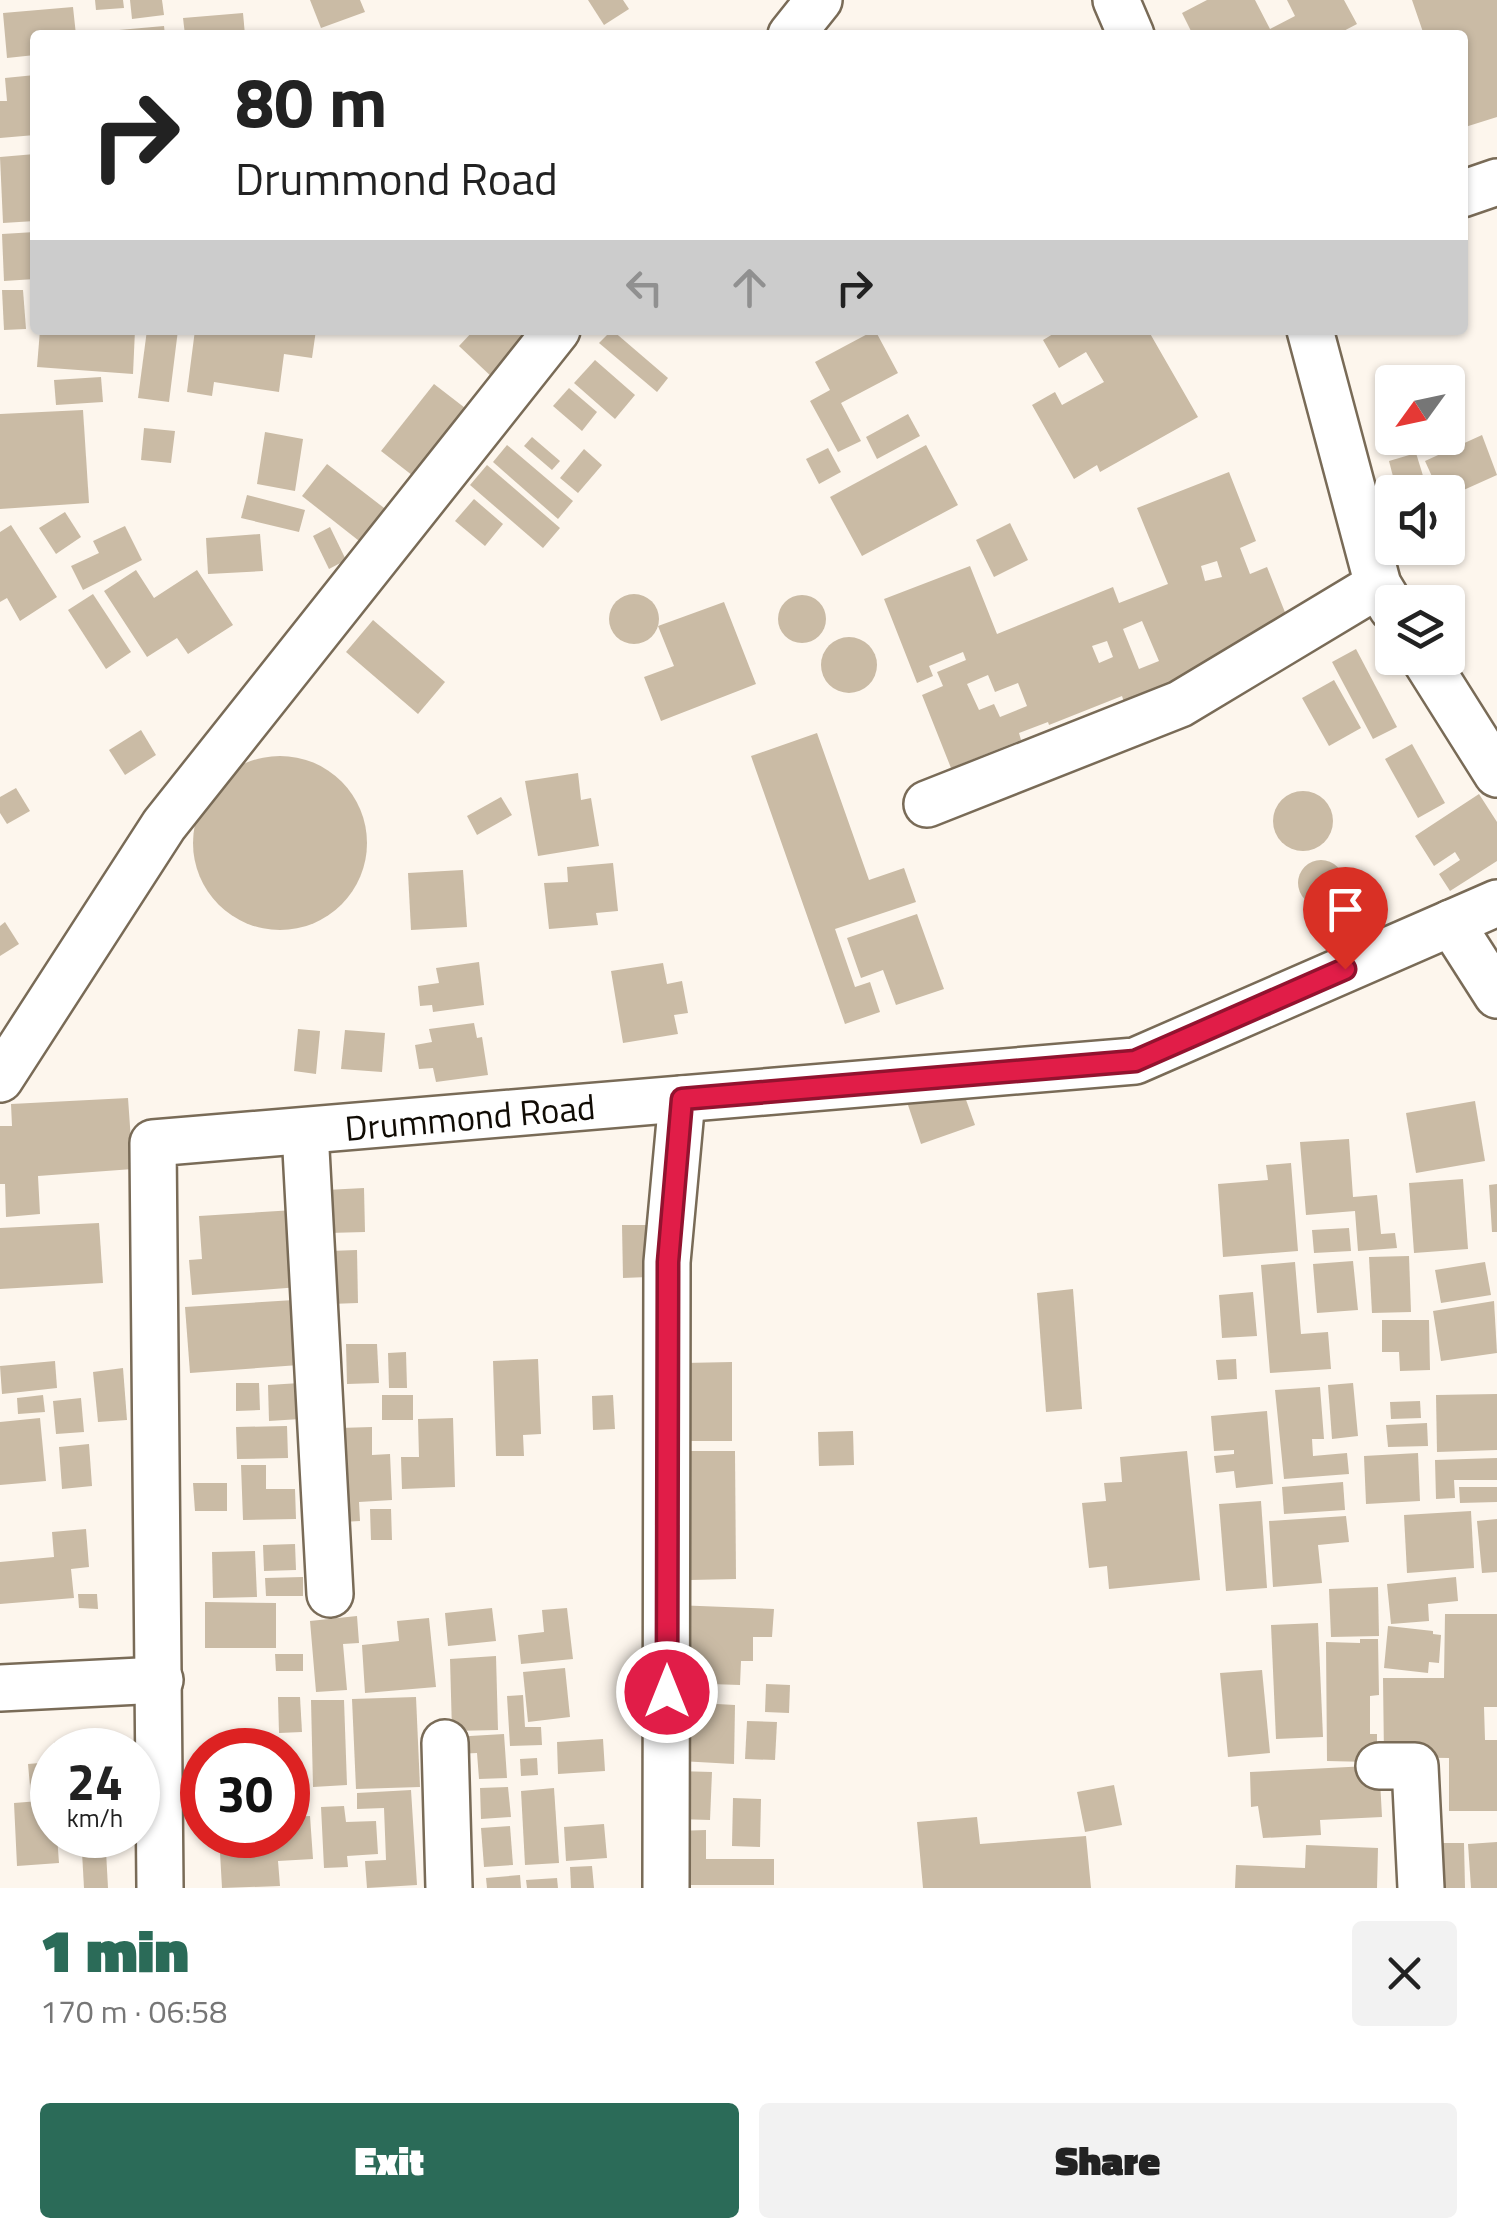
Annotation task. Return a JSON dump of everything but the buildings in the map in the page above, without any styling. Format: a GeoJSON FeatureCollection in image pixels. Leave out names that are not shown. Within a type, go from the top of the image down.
{"type":"FeatureCollection","features":[{"type":"Feature","properties":{"kind":"street"},"geometry":{"type":"LineString","coordinates":[[795,30],[819,0]]}},
{"type":"Feature","properties":{"kind":"street"},"geometry":{"type":"LineString","coordinates":[[1116,0],[1129,30]]}},
{"type":"Feature","properties":{"kind":"street"},"geometry":{"type":"LineString","coordinates":[[1468,192],[1497,182]]}},
{"type":"Feature","properties":{"kind":"street"},"geometry":{"type":"LineString","coordinates":[[0,1079],[164,825],[553,335]]}},
{"type":"Feature","properties":{"kind":"street"},"geometry":{"type":"LineString","coordinates":[[1311,335],[1382,585]]}},
{"type":"Feature","properties":{"kind":"street"},"geometry":{"type":"LineString","coordinates":[[927,804],[1180,704],[1375,601]]}},
{"type":"Feature","properties":{"kind":"street"},"geometry":{"type":"LineString","coordinates":[[1435,675],[1497,774]]}},
{"type":"Feature","properties":{"kind":"street","name":"Drummond Road"},"geometry":{"type":"LineString","coordinates":[[160,1888],[153,1143],[1135,1061],[1497,903]]}},
{"type":"Feature","properties":{"kind":"street"},"geometry":{"type":"LineString","coordinates":[[1450,923],[1497,995]]}},
{"type":"Feature","properties":{"kind":"street"},"geometry":{"type":"LineString","coordinates":[[666,1888],[668,1262],[682,1099]]}},
{"type":"Feature","properties":{"kind":"street"},"geometry":{"type":"LineString","coordinates":[[305,1131],[330,1594]]}},
{"type":"Feature","properties":{"kind":"street"},"geometry":{"type":"LineString","coordinates":[[0,1688],[160,1680]]}},
{"type":"Feature","properties":{"kind":"street"},"geometry":{"type":"LineString","coordinates":[[445,1742],[449,1888]]}},
{"type":"Feature","properties":{"kind":"street"},"geometry":{"type":"LineString","coordinates":[[1379,1766],[1415,1766],[1421,1888]]}},
{"type":"Feature","properties":{"kind":"route"},"geometry":{"type":"LineString","coordinates":[[667,1692],[668,1262],[682,1099],[1135,1061],[1345,969]]}}]}
